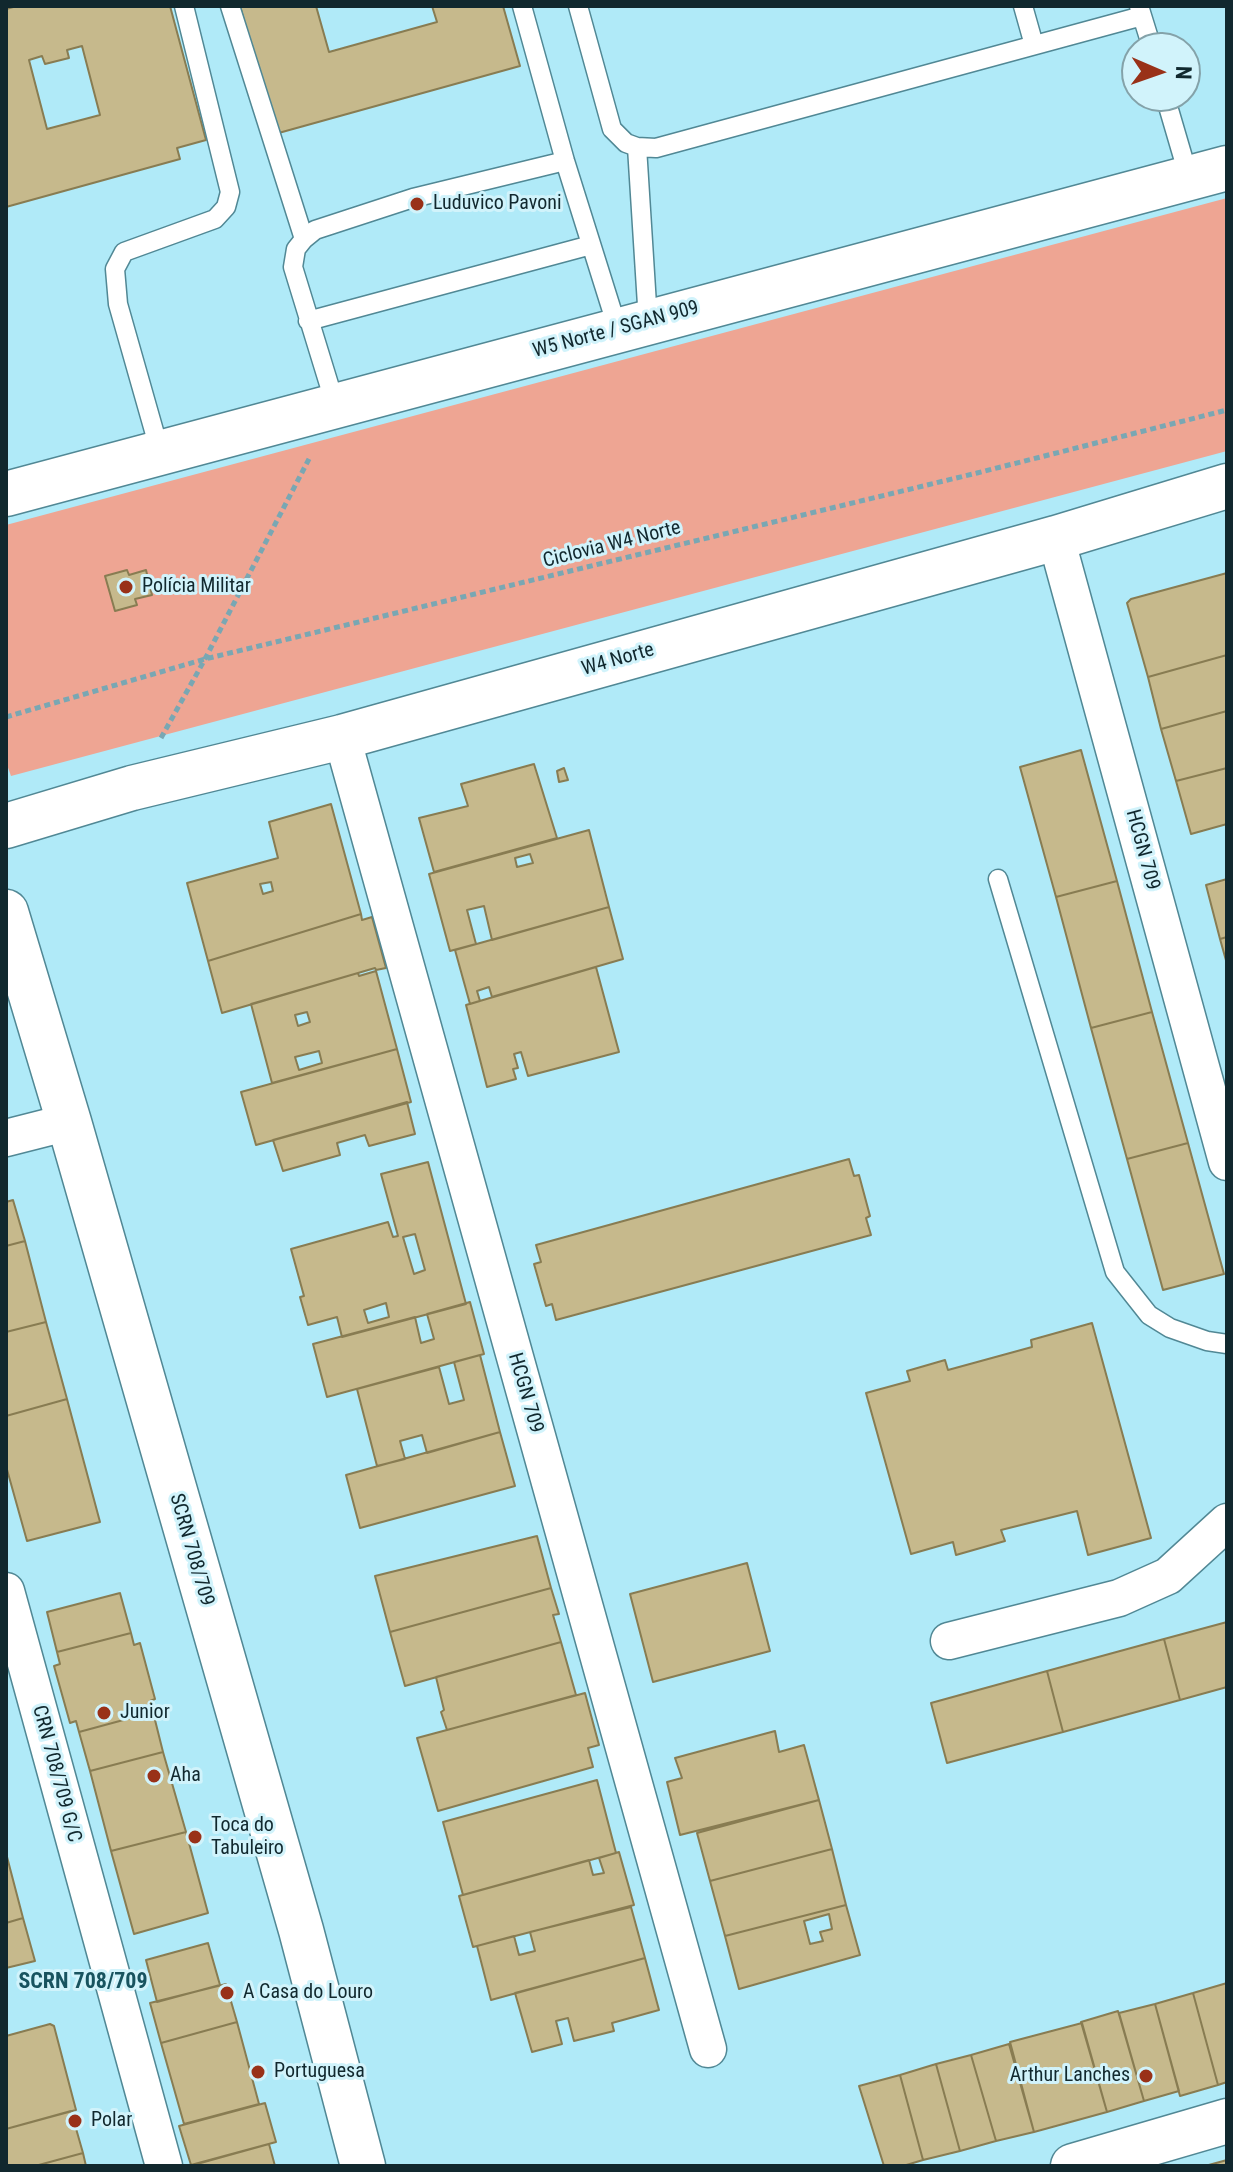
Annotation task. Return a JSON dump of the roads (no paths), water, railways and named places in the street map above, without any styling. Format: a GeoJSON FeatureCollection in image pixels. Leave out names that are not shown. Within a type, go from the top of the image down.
{"type":"FeatureCollection","features":[{"type":"Feature","properties":{"kind":"main road","name":"W5 Norte / SGAN 909"},"geometry":{"type":"LineString","coordinates":[[6,494],[1208,174]]}},
{"type":"Feature","properties":{"kind":"main road","name":"W4 Norte"},"geometry":{"type":"LineString","coordinates":[[6,826],[132,788],[342,737],[1056,538],[1227,486]]}},
{"type":"Feature","properties":{"kind":"main road","name":"SCRN 708/709"},"geometry":{"type":"LineString","coordinates":[[8,928],[69,1122],[301,1930],[363,2166]]}},
{"type":"Feature","properties":{"kind":"main road"},"geometry":{"type":"LineString","coordinates":[[1073,2166],[1227,2121]]}},
{"type":"Feature","properties":{"kind":"street","name":"HCGN 709"},"geometry":{"type":"LineString","coordinates":[[1056,538],[1227,1162]]}},
{"type":"Feature","properties":{"kind":"street","name":"HCGN 709"},"geometry":{"type":"LineString","coordinates":[[342,737],[708,2049]]}},
{"type":"Feature","properties":{"kind":"street"},"geometry":{"type":"LineString","coordinates":[[6,1138],[69,1122]]}},
{"type":"Feature","properties":{"kind":"street"},"geometry":{"type":"LineString","coordinates":[[949,1641],[1119,1598],[1168,1576],[1227,1522]]}},
{"type":"Feature","properties":{"kind":"street","name":"CRN 708/709 G/C"},"geometry":{"type":"LineString","coordinates":[[6,1591],[164,2166]]}},
{"type":"Feature","properties":{"kind":"lane"},"geometry":{"type":"LineString","coordinates":[[160,452],[118,304],[115,269],[124,252],[215,219],[226,207],[230,192],[184,6]]}},
{"type":"Feature","properties":{"kind":"lane"},"geometry":{"type":"LineString","coordinates":[[230,6],[304,239]]}},
{"type":"Feature","properties":{"kind":"lane"},"geometry":{"type":"LineString","coordinates":[[522,6],[591,245],[633,326]]}},
{"type":"Feature","properties":{"kind":"lane"},"geometry":{"type":"LineString","coordinates":[[578,6],[612,129],[626,143],[656,148],[1034,45],[1141,11],[1147,32]]}},
{"type":"Feature","properties":{"kind":"lane"},"geometry":{"type":"LineString","coordinates":[[1023,6],[1034,45]]}},
{"type":"Feature","properties":{"kind":"lane"},"geometry":{"type":"LineString","coordinates":[[1174,112],[1208,174]]}},
{"type":"Feature","properties":{"kind":"lane"},"geometry":{"type":"LineString","coordinates":[[633,326],[637,147]]}},
{"type":"Feature","properties":{"kind":"lane"},"geometry":{"type":"LineString","coordinates":[[335,404],[293,267],[296,249],[304,239],[315,230],[413,198],[565,161]]}},
{"type":"Feature","properties":{"kind":"lane"},"geometry":{"type":"LineString","coordinates":[[308,321],[591,245]]}},
{"type":"Feature","properties":{"kind":"lane"},"geometry":{"type":"LineString","coordinates":[[998,879],[1115,1272],[1149,1315],[1170,1328],[1207,1341],[1227,1344]]}},
{"type":"Feature","properties":{"kind":"place","name":"Luduvico Pavoni"},"geometry":{"type":"Point","coordinates":[417,204]}},
{"type":"Feature","properties":{"kind":"place","name":"Polícia Militar"},"geometry":{"type":"Point","coordinates":[126,587]}},
{"type":"Feature","properties":{"kind":"place","name":"Junior"},"geometry":{"type":"Point","coordinates":[104,1713]}},
{"type":"Feature","properties":{"kind":"place","name":"Aha"},"geometry":{"type":"Point","coordinates":[154,1776]}},
{"type":"Feature","properties":{"kind":"place","name":"Toca do Tabuleiro"},"geometry":{"type":"Point","coordinates":[195,1837]}},
{"type":"Feature","properties":{"kind":"place","name":"A Casa do Louro"},"geometry":{"type":"Point","coordinates":[227,1993]}},
{"type":"Feature","properties":{"kind":"place","name":"Portuguesa"},"geometry":{"type":"Point","coordinates":[258,2072]}},
{"type":"Feature","properties":{"kind":"place","name":"Arthur Lanches"},"geometry":{"type":"Point","coordinates":[1146,2076]}},
{"type":"Feature","properties":{"kind":"place","name":"Polar"},"geometry":{"type":"Point","coordinates":[75,2121]}},
{"type":"Feature","properties":{"kind":"district","name":"SCRN 708/709"},"geometry":{"type":"Point","coordinates":[83,1982]}}]}
